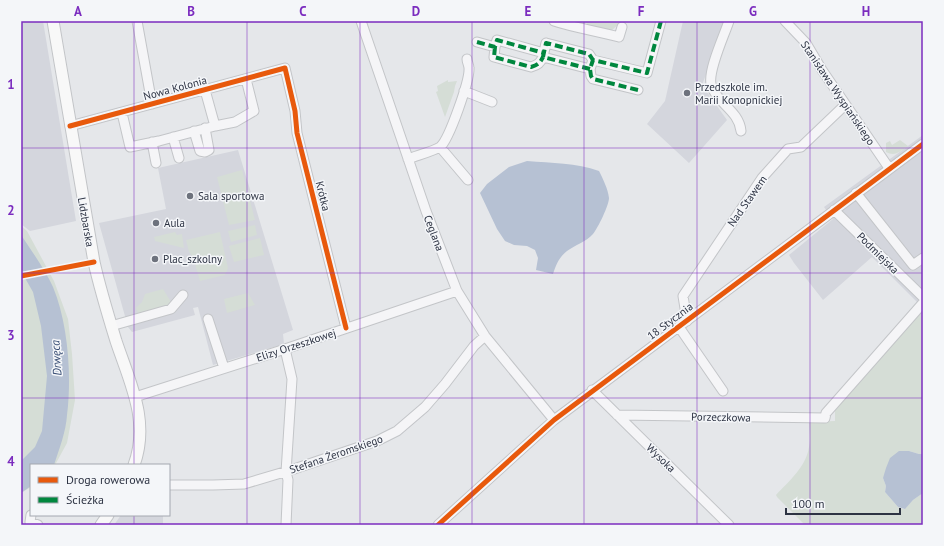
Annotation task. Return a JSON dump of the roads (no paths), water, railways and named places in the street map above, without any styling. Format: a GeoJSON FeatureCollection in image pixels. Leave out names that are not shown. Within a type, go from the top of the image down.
{"type":"FeatureCollection","features":[{"type":"Feature","properties":{"kind":"main road","name":"Lidzbarska"},"geometry":{"type":"LineString","coordinates":[[53,21],[94,262],[111,326],[135,397],[140,419],[141,436],[134,464]]}},
{"type":"Feature","properties":{"kind":"main road"},"geometry":{"type":"LineString","coordinates":[[101,525],[107,516]]}},
{"type":"Feature","properties":{"kind":"street","name":"Nowa Kolonia"},"geometry":{"type":"LineString","coordinates":[[137,21],[152,104]]}},
{"type":"Feature","properties":{"kind":"street","name":"Ceglana"},"geometry":{"type":"LineString","coordinates":[[361,21],[426,211],[457,290],[485,336],[554,420]]}},
{"type":"Feature","properties":{"kind":"street"},"geometry":{"type":"LineString","coordinates":[[554,21],[619,37],[622,27]]}},
{"type":"Feature","properties":{"kind":"street"},"geometry":{"type":"LineString","coordinates":[[638,90],[597,81],[590,76],[592,65],[589,54],[546,43],[543,55],[540,62],[537,66],[531,67],[494,57],[497,40],[543,55],[592,65],[647,73],[661,21]]}},
{"type":"Feature","properties":{"kind":"street"},"geometry":{"type":"LineString","coordinates":[[729,21],[715,60],[711,84],[716,93],[736,117],[741,131]]}},
{"type":"Feature","properties":{"kind":"street","name":"Stanisława Wyspiańskiego"},"geometry":{"type":"LineString","coordinates":[[785,21],[806,43],[889,168]]}},
{"type":"Feature","properties":{"kind":"street"},"geometry":{"type":"LineString","coordinates":[[477,42],[495,47]]}},
{"type":"Feature","properties":{"kind":"street"},"geometry":{"type":"LineString","coordinates":[[408,159],[440,147],[452,127],[467,83],[469,69],[466,59]]}},
{"type":"Feature","properties":{"kind":"street","name":"Nowa Kolonia"},"geometry":{"type":"LineString","coordinates":[[70,126],[285,68]]}},
{"type":"Feature","properties":{"kind":"street","name":"Krótka"},"geometry":{"type":"LineString","coordinates":[[285,68],[295,111],[297,133],[346,328]]}},
{"type":"Feature","properties":{"kind":"street"},"geometry":{"type":"LineString","coordinates":[[122,112],[130,147],[235,122],[254,112],[246,79]]}},
{"type":"Feature","properties":{"kind":"street"},"geometry":{"type":"LineString","coordinates":[[205,90],[215,126]]}},
{"type":"Feature","properties":{"kind":"street"},"geometry":{"type":"LineString","coordinates":[[464,91],[492,102]]}},
{"type":"Feature","properties":{"kind":"street","name":"Nad Stawem"},"geometry":{"type":"LineString","coordinates":[[687,321],[684,296],[762,178],[788,149],[800,147],[846,105]]}},
{"type":"Feature","properties":{"kind":"street"},"geometry":{"type":"LineString","coordinates":[[194,131],[200,151],[205,152],[210,150],[205,128]]}},
{"type":"Feature","properties":{"kind":"street"},"geometry":{"type":"LineString","coordinates":[[173,137],[179,158]]}},
{"type":"Feature","properties":{"kind":"street"},"geometry":{"type":"LineString","coordinates":[[152,142],[156,163]]}},
{"type":"Feature","properties":{"kind":"street","name":"18 Stycznia"},"geometry":{"type":"LineString","coordinates":[[438,525],[554,420],[592,390],[679,327],[923,144]]}},
{"type":"Feature","properties":{"kind":"street"},"geometry":{"type":"LineString","coordinates":[[440,147],[468,180]]}},
{"type":"Feature","properties":{"kind":"street"},"geometry":{"type":"LineString","coordinates":[[856,193],[913,265],[923,258]]}},
{"type":"Feature","properties":{"kind":"street","name":"Podmiejska"},"geometry":{"type":"LineString","coordinates":[[834,210],[923,297]]}},
{"type":"Feature","properties":{"kind":"street","name":"Elizy Orzeszkowej"},"geometry":{"type":"LineString","coordinates":[[135,397],[285,349],[457,290]]}},
{"type":"Feature","properties":{"kind":"street"},"geometry":{"type":"LineString","coordinates":[[111,326],[171,309],[184,295]]}},
{"type":"Feature","properties":{"kind":"street","name":"Porzeczkowa"},"geometry":{"type":"LineString","coordinates":[[617,415],[825,418],[826,413],[923,303]]}},
{"type":"Feature","properties":{"kind":"street"},"geometry":{"type":"LineString","coordinates":[[208,319],[224,368]]}},
{"type":"Feature","properties":{"kind":"street"},"geometry":{"type":"LineString","coordinates":[[679,327],[723,391]]}},
{"type":"Feature","properties":{"kind":"street","name":"Stefana Żeromskiego"},"geometry":{"type":"LineString","coordinates":[[170,485],[244,484],[286,472],[377,442],[397,431],[425,407],[474,346],[485,336]]}},
{"type":"Feature","properties":{"kind":"street"},"geometry":{"type":"LineString","coordinates":[[285,349],[292,379],[286,472],[288,480],[286,525]]}},
{"type":"Feature","properties":{"kind":"street","name":"Wysoka"},"geometry":{"type":"LineString","coordinates":[[592,390],[729,525]]}},
{"type":"Feature","properties":{"kind":"street"},"geometry":{"type":"LineString","coordinates":[[31,516],[30,522],[38,525]]}},
{"type":"Feature","properties":{"kind":"water"},"geometry":{"type":"Polygon","coordinates":[[[527,161],[573,165],[599,171],[609,198],[603,216],[593,234],[564,253],[558,261],[553,274],[536,270],[538,258],[535,250],[527,246],[514,245],[505,241],[497,229],[480,193],[487,184],[509,167],[527,161]]]}},
{"type":"Feature","properties":{"kind":"water","name":"Drwęca"},"geometry":{"type":"Polygon","coordinates":[[[21,235],[46,274],[58,301],[68,350],[69,384],[65,428],[54,464],[30,464],[30,487],[21,493],[21,461],[35,447],[42,431],[47,376],[41,326],[33,292],[21,271],[21,235]]]}},
{"type":"Feature","properties":{"kind":"water"},"geometry":{"type":"Polygon","coordinates":[[[899,451],[909,451],[923,454],[923,493],[913,500],[905,509],[898,507],[885,492],[886,486],[883,478],[890,458],[899,451]]]}},
{"type":"Feature","properties":{"kind":"place","name":"Przedszkole im. Marii Konopnickiej"},"geometry":{"type":"Point","coordinates":[687,93]}},
{"type":"Feature","properties":{"kind":"place","name":"Sala sportowa"},"geometry":{"type":"Point","coordinates":[190,196]}},
{"type":"Feature","properties":{"kind":"place","name":"Aula"},"geometry":{"type":"Point","coordinates":[156,223]}},
{"type":"Feature","properties":{"kind":"place","name":"Plac_szkolny"},"geometry":{"type":"Point","coordinates":[155,259]}}]}
